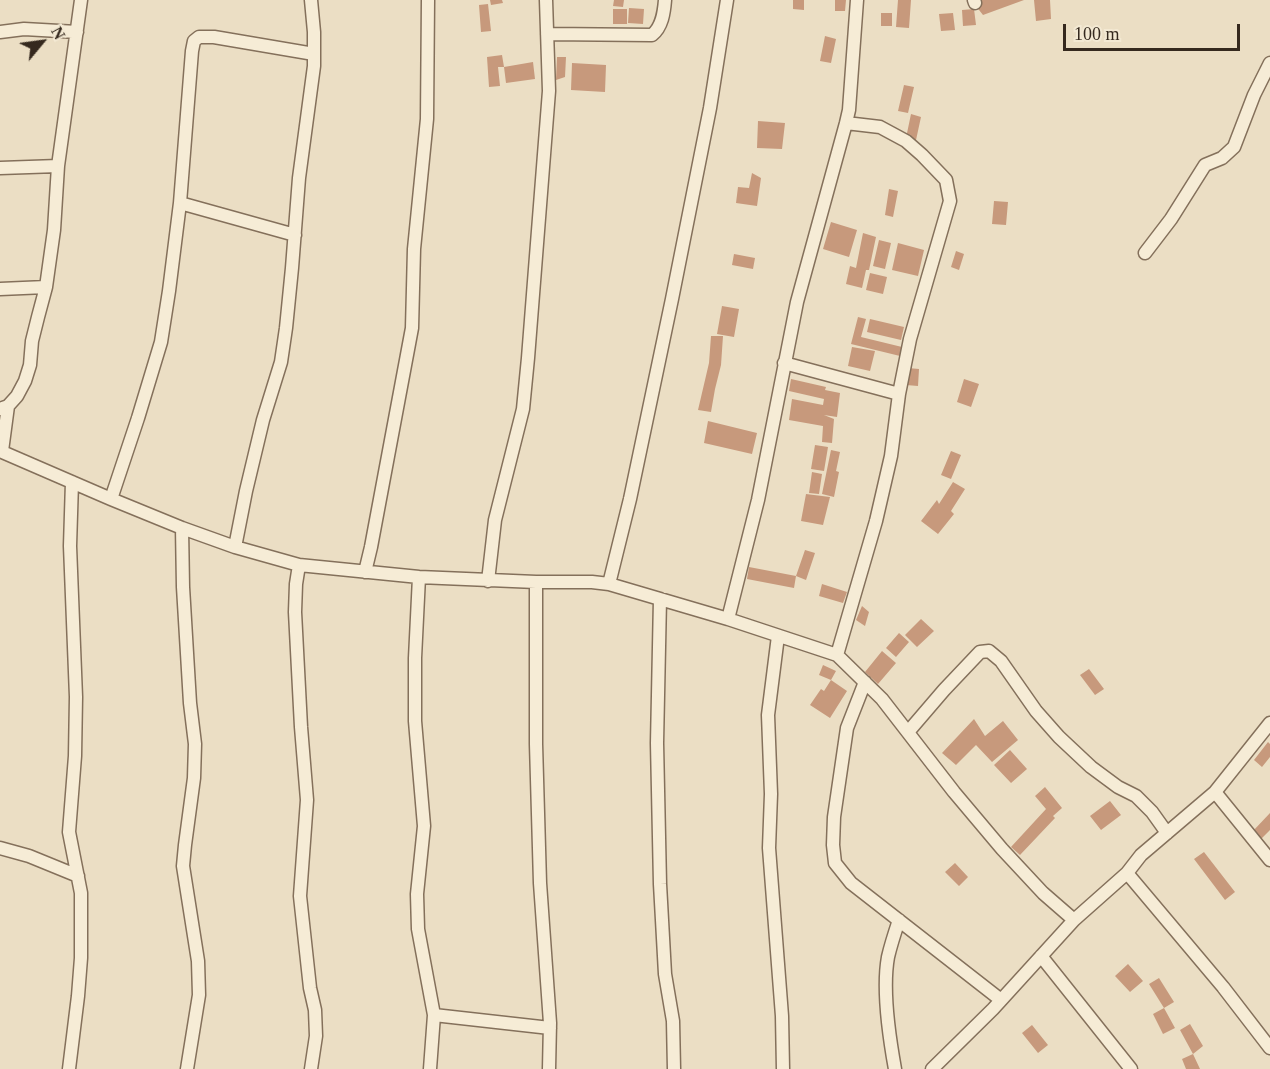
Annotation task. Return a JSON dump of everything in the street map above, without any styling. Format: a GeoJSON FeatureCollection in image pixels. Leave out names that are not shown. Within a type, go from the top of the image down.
{"type":"FeatureCollection","features":[{"type":"Feature","properties":{"kind":"street"},"geometry":{"type":"LineString","coordinates":[[81,0],[58,166],[54,230],[46,287],[32,341],[30,365],[25,381],[17,396],[4,407],[1,451],[111,500],[182,528],[235,547],[299,565],[419,577],[609,584],[728,619],[837,655],[882,699],[954,792],[1002,849],[1043,893],[1074,921]]}},
{"type":"Feature","properties":{"kind":"street"},"geometry":{"type":"LineString","coordinates":[[235,547],[263,420],[281,362],[299,178],[314,66],[311,0]]}},
{"type":"Feature","properties":{"kind":"street"},"geometry":{"type":"LineString","coordinates":[[365,572],[412,328],[414,249],[427,118],[428,0]]}},
{"type":"Feature","properties":{"kind":"street"},"geometry":{"type":"LineString","coordinates":[[488,581],[495,520],[523,409],[526,379],[549,91],[546,0]]}},
{"type":"Feature","properties":{"kind":"street"},"geometry":{"type":"LineString","coordinates":[[547,34],[652,35],[660,25],[665,0]]}},
{"type":"Feature","properties":{"kind":"street"},"geometry":{"type":"LineString","coordinates":[[609,584],[630,499],[672,300],[710,108],[727,0]]}},
{"type":"Feature","properties":{"kind":"street"},"geometry":{"type":"LineString","coordinates":[[728,619],[758,500],[797,302],[849,110],[857,0]]}},
{"type":"Feature","properties":{"kind":"street"},"geometry":{"type":"LineString","coordinates":[[0,32],[24,29],[76,32]]}},
{"type":"Feature","properties":{"kind":"street"},"geometry":{"type":"LineString","coordinates":[[111,500],[161,342],[180,203],[194,41],[199,37],[214,37],[314,54]]}},
{"type":"Feature","properties":{"kind":"street"},"geometry":{"type":"LineString","coordinates":[[1145,253],[1171,219],[1205,165],[1222,158],[1234,147],[1254,95],[1270,63]]}},
{"type":"Feature","properties":{"kind":"street"},"geometry":{"type":"LineString","coordinates":[[837,655],[876,520],[891,456],[899,394],[910,339],[950,201],[946,180],[922,154],[906,141],[880,127],[846,123]]}},
{"type":"Feature","properties":{"kind":"street"},"geometry":{"type":"LineString","coordinates":[[0,168],[58,166]]}},
{"type":"Feature","properties":{"kind":"street"},"geometry":{"type":"LineString","coordinates":[[180,203],[295,235]]}},
{"type":"Feature","properties":{"kind":"street"},"geometry":{"type":"LineString","coordinates":[[0,289],[46,287]]}},
{"type":"Feature","properties":{"kind":"street"},"geometry":{"type":"LineString","coordinates":[[784,363],[899,394]]}},
{"type":"Feature","properties":{"kind":"street"},"geometry":{"type":"LineString","coordinates":[[69,1069],[81,958],[81,893],[69,832],[75,756],[76,697],[70,546],[72,482]]}},
{"type":"Feature","properties":{"kind":"street"},"geometry":{"type":"LineString","coordinates":[[182,528],[183,597],[195,744],[194,778],[183,866],[198,961],[200,995],[188,1069]]}},
{"type":"Feature","properties":{"kind":"street"},"geometry":{"type":"LineString","coordinates":[[299,565],[295,612],[307,800],[300,896],[310,988],[315,1010],[316,1036],[311,1069]]}},
{"type":"Feature","properties":{"kind":"street"},"geometry":{"type":"LineString","coordinates":[[419,577],[415,721],[424,826],[417,894],[418,929],[434,1015],[430,1069]]}},
{"type":"Feature","properties":{"kind":"street"},"geometry":{"type":"LineString","coordinates":[[536,582],[536,755],[540,883],[550,1028],[549,1069]]}},
{"type":"Feature","properties":{"kind":"street"},"geometry":{"type":"LineString","coordinates":[[660,599],[657,743],[660,884],[665,974],[672,1021],[674,1069]]}},
{"type":"Feature","properties":{"kind":"street"},"geometry":{"type":"LineString","coordinates":[[778,636],[768,715],[771,794],[769,848],[782,1016],[783,1069]]}},
{"type":"Feature","properties":{"kind":"street"},"geometry":{"type":"LineString","coordinates":[[908,732],[980,652],[990,651],[1000,661],[1036,711],[1059,736],[1091,767],[1118,787],[1136,796],[1152,812],[1167,833]]}},
{"type":"Feature","properties":{"kind":"street"},"geometry":{"type":"LineString","coordinates":[[865,682],[847,728],[842,758],[834,817],[835,863],[851,883],[1001,1000]]}},
{"type":"Feature","properties":{"kind":"street"},"geometry":{"type":"LineString","coordinates":[[932,1069],[1001,1000],[1074,921],[1127,873],[1141,855],[1215,792],[1270,723]]}},
{"type":"Feature","properties":{"kind":"street"},"geometry":{"type":"LineString","coordinates":[[1215,792],[1270,860]]}},
{"type":"Feature","properties":{"kind":"street"},"geometry":{"type":"LineString","coordinates":[[0,848],[29,856],[78,876]]}},
{"type":"Feature","properties":{"kind":"street"},"geometry":{"type":"LineString","coordinates":[[1127,873],[1223,987],[1270,1048]]}},
{"type":"Feature","properties":{"kind":"street"},"geometry":{"type":"LineString","coordinates":[[895,1069],[888,1035],[886,985],[888,958],[898,920]]}},
{"type":"Feature","properties":{"kind":"street"},"geometry":{"type":"LineString","coordinates":[[1041,956],[1131,1069]]}},
{"type":"Feature","properties":{"kind":"street"},"geometry":{"type":"LineString","coordinates":[[434,1015],[550,1028]]}},
{"type":"Feature","properties":{"kind":"building"},"geometry":{"type":"Polygon","coordinates":[[[490,0],[502,0],[503,3],[491,5],[490,0]]]}},
{"type":"Feature","properties":{"kind":"building"},"geometry":{"type":"Polygon","coordinates":[[[614,0],[624,0],[623,7],[613,6],[614,0]]]}},
{"type":"Feature","properties":{"kind":"building"},"geometry":{"type":"Polygon","coordinates":[[[793,0],[804,0],[804,10],[793,9],[793,0]]]}},
{"type":"Feature","properties":{"kind":"building"},"geometry":{"type":"Polygon","coordinates":[[[835,0],[846,0],[845,11],[835,11],[835,0]]]}},
{"type":"Feature","properties":{"kind":"building"},"geometry":{"type":"Polygon","coordinates":[[[898,0],[911,0],[909,28],[896,27],[898,0]]]}},
{"type":"Feature","properties":{"kind":"building"},"geometry":{"type":"Polygon","coordinates":[[[1024,0],[983,15],[972,1],[1024,0]]]}},
{"type":"Feature","properties":{"kind":"building"},"geometry":{"type":"Polygon","coordinates":[[[1034,0],[1050,0],[1051,19],[1036,21],[1034,0]]]}},
{"type":"Feature","properties":{"kind":"building"},"geometry":{"type":"Polygon","coordinates":[[[488,4],[491,31],[481,32],[479,5],[488,4]]]}},
{"type":"Feature","properties":{"kind":"building"},"geometry":{"type":"Polygon","coordinates":[[[629,8],[644,9],[643,24],[628,23],[629,8]]]}},
{"type":"Feature","properties":{"kind":"building"},"geometry":{"type":"Polygon","coordinates":[[[613,9],[627,9],[627,24],[613,24],[613,9]]]}},
{"type":"Feature","properties":{"kind":"building"},"geometry":{"type":"Polygon","coordinates":[[[974,9],[976,25],[963,26],[962,10],[974,9]]]}},
{"type":"Feature","properties":{"kind":"building"},"geometry":{"type":"Polygon","coordinates":[[[881,13],[892,13],[892,26],[881,26],[881,13]]]}},
{"type":"Feature","properties":{"kind":"building"},"geometry":{"type":"Polygon","coordinates":[[[953,13],[955,30],[941,31],[939,14],[953,13]]]}},
{"type":"Feature","properties":{"kind":"building"},"geometry":{"type":"Polygon","coordinates":[[[825,36],[836,39],[831,63],[820,61],[825,36]]]}},
{"type":"Feature","properties":{"kind":"building"},"geometry":{"type":"Polygon","coordinates":[[[502,55],[504,67],[498,67],[500,86],[489,87],[487,57],[502,55]]]}},
{"type":"Feature","properties":{"kind":"building"},"geometry":{"type":"Polygon","coordinates":[[[557,57],[566,57],[565,77],[556,80],[557,57]]]}},
{"type":"Feature","properties":{"kind":"building"},"geometry":{"type":"Polygon","coordinates":[[[533,62],[535,79],[506,83],[504,67],[533,62]]]}},
{"type":"Feature","properties":{"kind":"building"},"geometry":{"type":"Polygon","coordinates":[[[572,63],[606,65],[605,92],[571,90],[572,63]]]}},
{"type":"Feature","properties":{"kind":"building"},"geometry":{"type":"Polygon","coordinates":[[[904,85],[914,87],[908,113],[898,111],[904,85]]]}},
{"type":"Feature","properties":{"kind":"building"},"geometry":{"type":"Polygon","coordinates":[[[911,114],[921,117],[916,140],[906,138],[911,114]]]}},
{"type":"Feature","properties":{"kind":"building"},"geometry":{"type":"Polygon","coordinates":[[[758,121],[785,123],[782,149],[757,148],[758,121]]]}},
{"type":"Feature","properties":{"kind":"building"},"geometry":{"type":"Polygon","coordinates":[[[752,173],[761,178],[757,206],[736,203],[738,187],[749,188],[752,173]]]}},
{"type":"Feature","properties":{"kind":"building"},"geometry":{"type":"Polygon","coordinates":[[[889,189],[898,191],[893,217],[885,215],[889,189]]]}},
{"type":"Feature","properties":{"kind":"building"},"geometry":{"type":"Polygon","coordinates":[[[994,201],[1008,202],[1006,225],[992,224],[994,201]]]}},
{"type":"Feature","properties":{"kind":"building"},"geometry":{"type":"Polygon","coordinates":[[[831,222],[857,230],[849,257],[823,249],[831,222]]]}},
{"type":"Feature","properties":{"kind":"building"},"geometry":{"type":"Polygon","coordinates":[[[863,233],[876,237],[869,270],[866,270],[862,288],[846,284],[850,266],[856,268],[863,233]]]}},
{"type":"Feature","properties":{"kind":"building"},"geometry":{"type":"Polygon","coordinates":[[[879,240],[891,243],[885,269],[873,266],[879,240]]]}},
{"type":"Feature","properties":{"kind":"building"},"geometry":{"type":"Polygon","coordinates":[[[898,243],[924,250],[918,276],[892,270],[898,243]]]}},
{"type":"Feature","properties":{"kind":"building"},"geometry":{"type":"Polygon","coordinates":[[[956,251],[964,254],[959,270],[951,267],[956,251]]]}},
{"type":"Feature","properties":{"kind":"building"},"geometry":{"type":"Polygon","coordinates":[[[734,254],[755,258],[753,269],[732,265],[734,254]]]}},
{"type":"Feature","properties":{"kind":"building"},"geometry":{"type":"Polygon","coordinates":[[[870,273],[887,277],[883,294],[866,290],[870,273]]]}},
{"type":"Feature","properties":{"kind":"building"},"geometry":{"type":"Polygon","coordinates":[[[722,306],[739,309],[734,337],[717,334],[722,306]]]}},
{"type":"Feature","properties":{"kind":"building"},"geometry":{"type":"Polygon","coordinates":[[[858,317],[866,319],[861,337],[902,347],[900,356],[851,344],[858,317]]]}},
{"type":"Feature","properties":{"kind":"building"},"geometry":{"type":"Polygon","coordinates":[[[870,319],[904,327],[901,340],[867,332],[870,319]]]}},
{"type":"Feature","properties":{"kind":"building"},"geometry":{"type":"Polygon","coordinates":[[[711,336],[723,336],[721,365],[711,412],[698,410],[709,363],[711,336]]]}},
{"type":"Feature","properties":{"kind":"building"},"geometry":{"type":"Polygon","coordinates":[[[852,347],[875,351],[870,371],[848,366],[852,347]]]}},
{"type":"Feature","properties":{"kind":"building"},"geometry":{"type":"Polygon","coordinates":[[[908,368],[919,369],[918,386],[906,385],[908,368]]]}},
{"type":"Feature","properties":{"kind":"building"},"geometry":{"type":"Polygon","coordinates":[[[791,379],[826,387],[825,390],[840,393],[837,417],[824,415],[834,419],[832,443],[822,442],[823,426],[789,420],[792,399],[823,405],[824,399],[789,391],[791,379]]]}},
{"type":"Feature","properties":{"kind":"building"},"geometry":{"type":"Polygon","coordinates":[[[964,379],[979,384],[971,407],[957,402],[964,379]]]}},
{"type":"Feature","properties":{"kind":"building"},"geometry":{"type":"Polygon","coordinates":[[[708,421],[757,433],[752,454],[704,443],[708,421]]]}},
{"type":"Feature","properties":{"kind":"building"},"geometry":{"type":"Polygon","coordinates":[[[815,445],[828,447],[824,471],[811,469],[815,445]]]}},
{"type":"Feature","properties":{"kind":"building"},"geometry":{"type":"Polygon","coordinates":[[[831,450],[840,452],[834,497],[822,494],[831,450]]]}},
{"type":"Feature","properties":{"kind":"building"},"geometry":{"type":"Polygon","coordinates":[[[951,451],[961,455],[951,479],[941,475],[951,451]]]}},
{"type":"Feature","properties":{"kind":"building"},"geometry":{"type":"Polygon","coordinates":[[[812,472],[822,474],[819,494],[809,493],[812,472]]]}},
{"type":"Feature","properties":{"kind":"building"},"geometry":{"type":"Polygon","coordinates":[[[953,482],[965,489],[951,511],[954,514],[938,534],[921,521],[937,500],[939,504],[953,482]]]}},
{"type":"Feature","properties":{"kind":"building"},"geometry":{"type":"Polygon","coordinates":[[[806,494],[830,497],[823,525],[801,521],[806,494]]]}},
{"type":"Feature","properties":{"kind":"building"},"geometry":{"type":"Polygon","coordinates":[[[805,550],[815,553],[806,580],[796,576],[805,550]]]}},
{"type":"Feature","properties":{"kind":"building"},"geometry":{"type":"Polygon","coordinates":[[[749,567],[796,576],[794,588],[747,579],[749,567]]]}},
{"type":"Feature","properties":{"kind":"building"},"geometry":{"type":"Polygon","coordinates":[[[822,584],[847,592],[843,603],[819,596],[822,584]]]}},
{"type":"Feature","properties":{"kind":"building"},"geometry":{"type":"Polygon","coordinates":[[[862,606],[869,612],[865,626],[856,620],[862,606]]]}},
{"type":"Feature","properties":{"kind":"building"},"geometry":{"type":"Polygon","coordinates":[[[921,619],[934,631],[917,647],[905,635],[921,619]]]}},
{"type":"Feature","properties":{"kind":"building"},"geometry":{"type":"Polygon","coordinates":[[[899,633],[909,642],[896,657],[886,648],[899,633]]]}},
{"type":"Feature","properties":{"kind":"building"},"geometry":{"type":"Polygon","coordinates":[[[882,651],[896,663],[878,684],[865,672],[882,651]]]}},
{"type":"Feature","properties":{"kind":"building"},"geometry":{"type":"Polygon","coordinates":[[[823,665],[836,671],[831,680],[819,675],[823,665]]]}},
{"type":"Feature","properties":{"kind":"building"},"geometry":{"type":"Polygon","coordinates":[[[1089,669],[1104,689],[1095,695],[1080,675],[1089,669]]]}},
{"type":"Feature","properties":{"kind":"building"},"geometry":{"type":"Polygon","coordinates":[[[831,680],[847,691],[830,718],[810,705],[821,689],[824,691],[831,680]]]}},
{"type":"Feature","properties":{"kind":"building"},"geometry":{"type":"Polygon","coordinates":[[[974,719],[985,736],[1003,721],[1018,740],[992,762],[976,745],[956,765],[942,753],[974,719]]]}},
{"type":"Feature","properties":{"kind":"building"},"geometry":{"type":"Polygon","coordinates":[[[1268,742],[1270,757],[1262,767],[1254,760],[1268,742]]]}},
{"type":"Feature","properties":{"kind":"building"},"geometry":{"type":"Polygon","coordinates":[[[1010,750],[1027,769],[1011,783],[994,765],[1010,750]]]}},
{"type":"Feature","properties":{"kind":"building"},"geometry":{"type":"Polygon","coordinates":[[[1045,787],[1062,808],[1020,855],[1011,847],[1046,809],[1035,796],[1045,787]]]}},
{"type":"Feature","properties":{"kind":"building"},"geometry":{"type":"Polygon","coordinates":[[[1110,801],[1121,815],[1101,830],[1090,816],[1110,801]]]}},
{"type":"Feature","properties":{"kind":"building"},"geometry":{"type":"Polygon","coordinates":[[[1270,813],[1270,830],[1261,839],[1253,831],[1270,813]]]}},
{"type":"Feature","properties":{"kind":"building"},"geometry":{"type":"Polygon","coordinates":[[[1204,852],[1235,892],[1225,900],[1194,859],[1204,852]]]}},
{"type":"Feature","properties":{"kind":"building"},"geometry":{"type":"Polygon","coordinates":[[[955,863],[968,877],[959,886],[945,872],[955,863]]]}},
{"type":"Feature","properties":{"kind":"building"},"geometry":{"type":"Polygon","coordinates":[[[1128,964],[1143,981],[1130,992],[1115,976],[1128,964]]]}},
{"type":"Feature","properties":{"kind":"building"},"geometry":{"type":"Polygon","coordinates":[[[1159,978],[1174,1002],[1164,1008],[1149,984],[1159,978]]]}},
{"type":"Feature","properties":{"kind":"building"},"geometry":{"type":"Polygon","coordinates":[[[1164,1008],[1175,1028],[1163,1034],[1153,1014],[1164,1008]]]}},
{"type":"Feature","properties":{"kind":"building"},"geometry":{"type":"Polygon","coordinates":[[[1190,1024],[1203,1046],[1193,1054],[1180,1030],[1190,1024]]]}},
{"type":"Feature","properties":{"kind":"building"},"geometry":{"type":"Polygon","coordinates":[[[1032,1025],[1048,1045],[1038,1053],[1022,1033],[1032,1025]]]}},
{"type":"Feature","properties":{"kind":"building"},"geometry":{"type":"Polygon","coordinates":[[[1193,1054],[1200,1069],[1186,1069],[1182,1059],[1193,1054]]]}}]}
